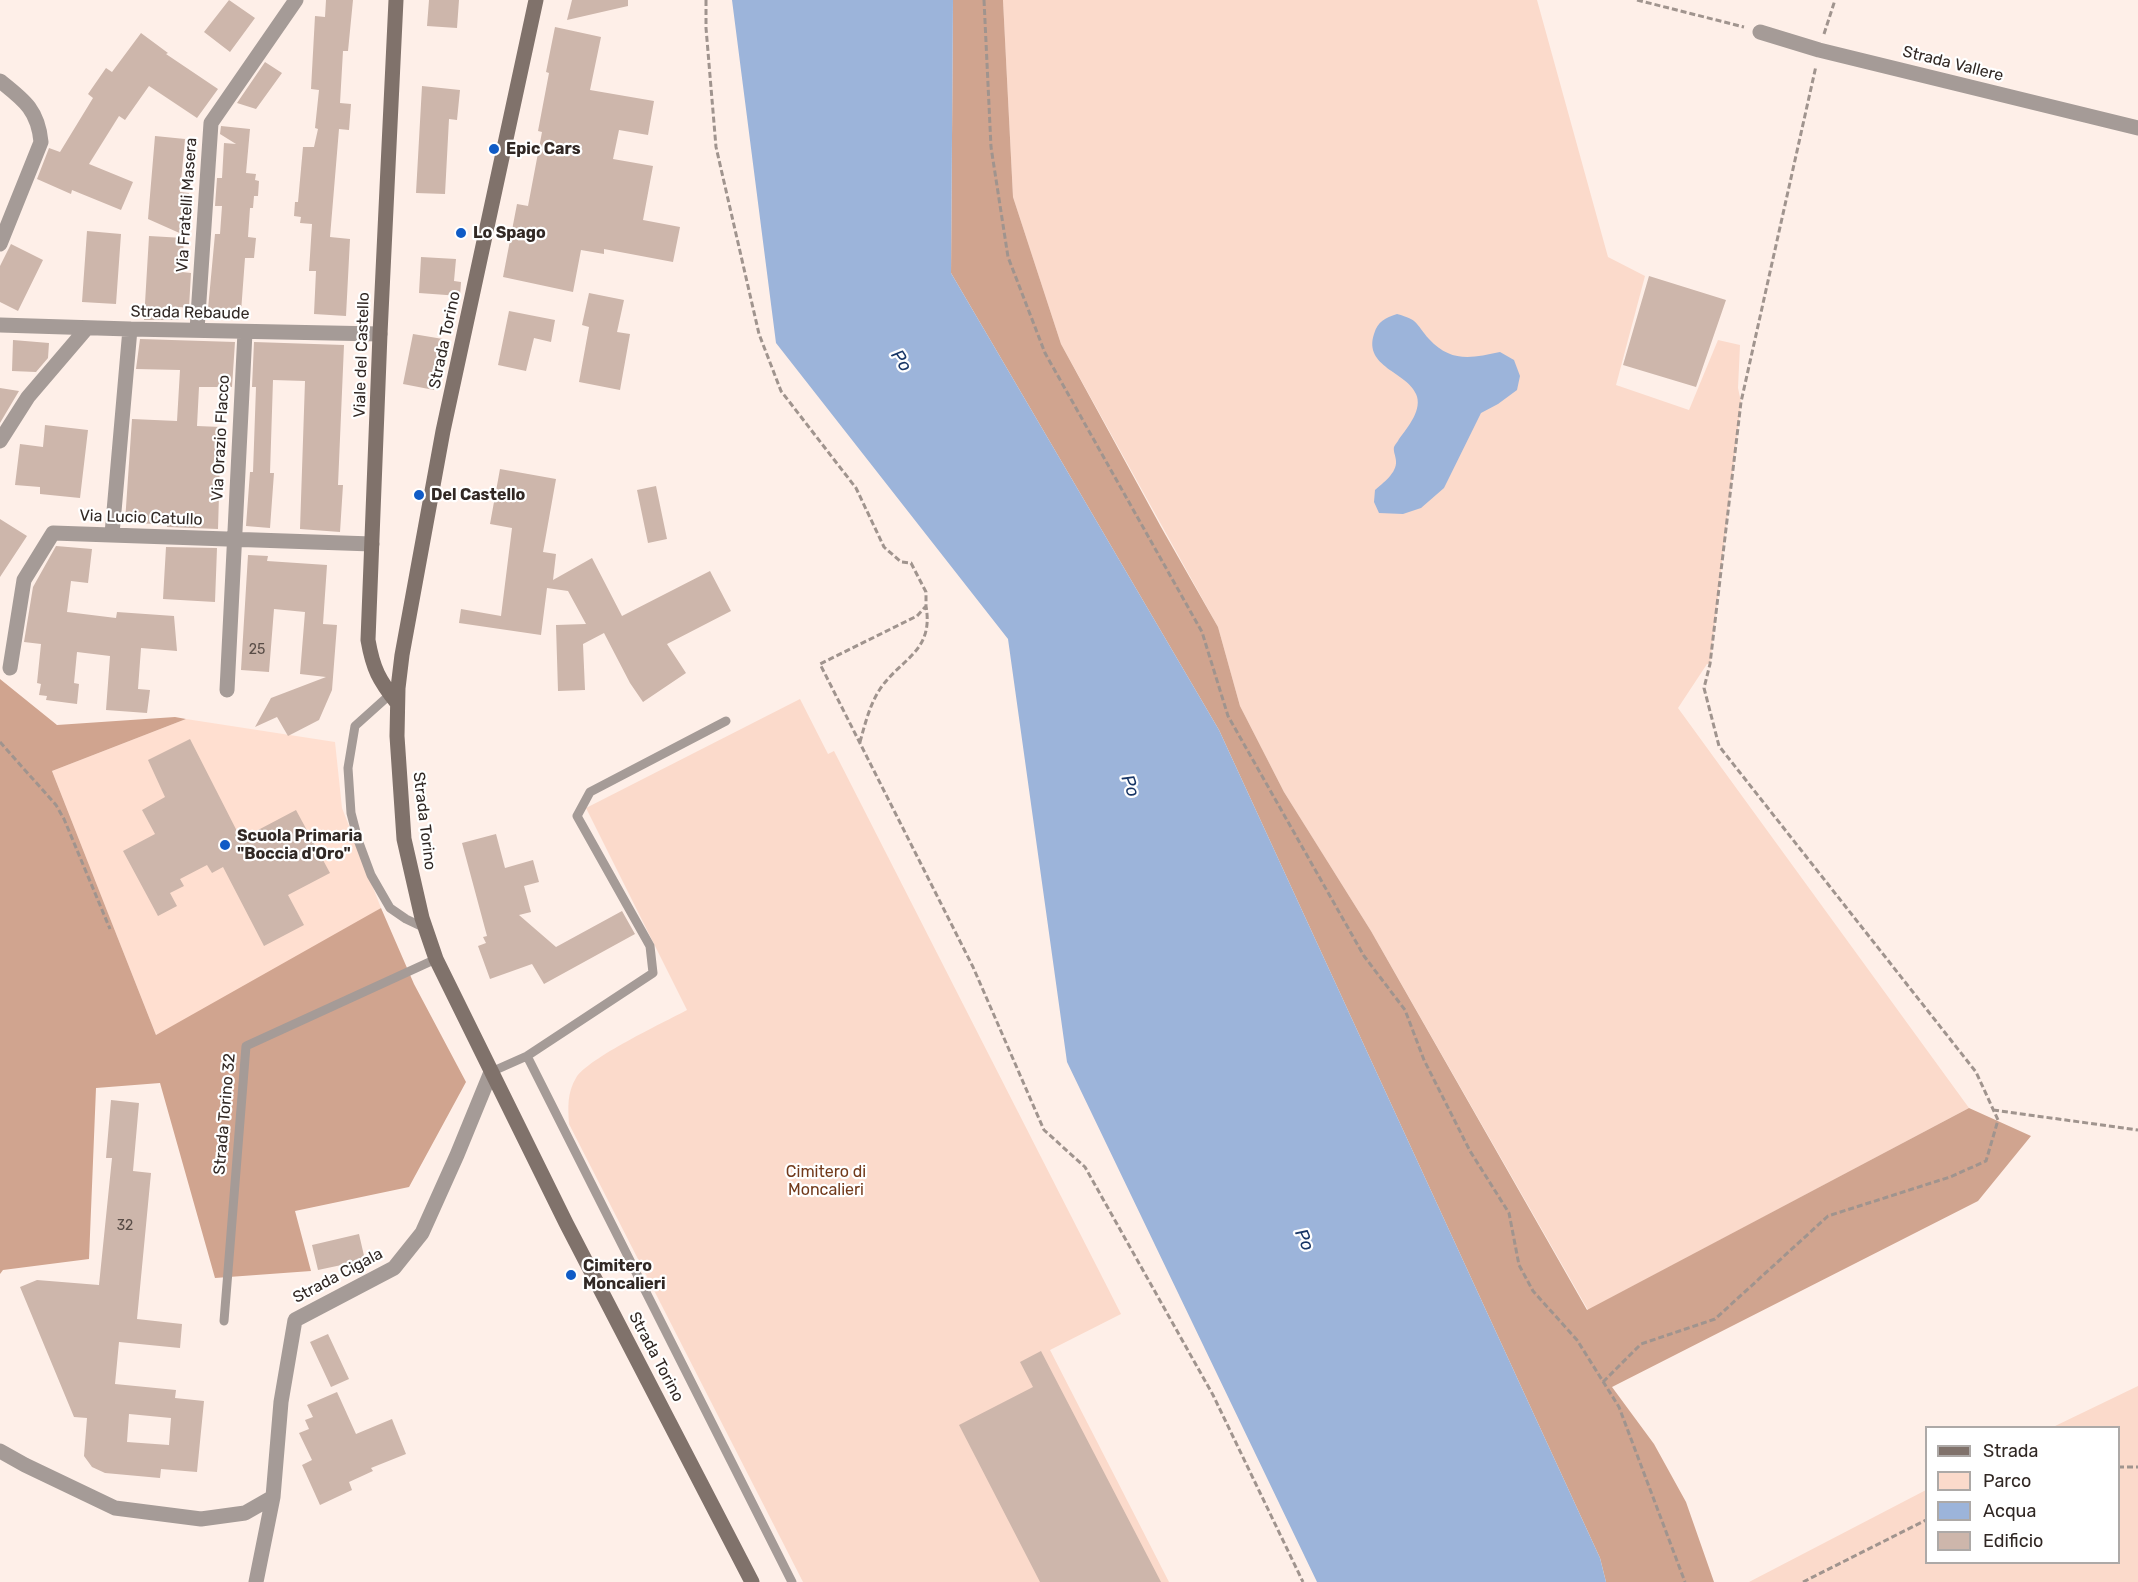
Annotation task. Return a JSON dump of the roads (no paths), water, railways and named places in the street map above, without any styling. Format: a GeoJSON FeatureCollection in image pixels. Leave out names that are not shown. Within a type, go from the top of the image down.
{"type":"FeatureCollection","features":[{"type":"Feature","properties":{"kind":"main road","name":"Viale del Castello"},"geometry":{"type":"LineString","coordinates":[[395,695],[382,684],[372,663],[368,639],[396,0]]}},
{"type":"Feature","properties":{"kind":"main road","name":"Strada Torino"},"geometry":{"type":"LineString","coordinates":[[536,0],[443,431],[395,695],[405,839],[426,928],[436,959],[566,1223],[752,1582]]}},
{"type":"Feature","properties":{"kind":"street","name":"Via Fratelli Masera"},"geometry":{"type":"LineString","coordinates":[[197,330],[211,123],[296,0]]}},
{"type":"Feature","properties":{"kind":"street","name":"Strada Vallere"},"geometry":{"type":"LineString","coordinates":[[1760,32],[1819,50],[2138,128]]}},
{"type":"Feature","properties":{"kind":"street"},"geometry":{"type":"LineString","coordinates":[[0,81],[29,105],[39,125],[41,142],[0,244]]}},
{"type":"Feature","properties":{"kind":"street","name":"Strada Rebaude"},"geometry":{"type":"LineString","coordinates":[[0,325],[130,330],[380,334]]}},
{"type":"Feature","properties":{"kind":"street"},"geometry":{"type":"LineString","coordinates":[[0,441],[28,397],[87,328]]}},
{"type":"Feature","properties":{"kind":"street"},"geometry":{"type":"LineString","coordinates":[[112,534],[130,330]]}},
{"type":"Feature","properties":{"kind":"street","name":"Via Orazio Flacco"},"geometry":{"type":"LineString","coordinates":[[227,690],[244,332]]}},
{"type":"Feature","properties":{"kind":"street","name":"Via Lucio Catullo"},"geometry":{"type":"LineString","coordinates":[[10,668],[24,580],[52,533],[372,544]]}},
{"type":"Feature","properties":{"kind":"street","name":"Strada Cigala"},"geometry":{"type":"LineString","coordinates":[[256,1582],[273,1497],[281,1402],[295,1320],[394,1268],[422,1233],[491,1072]]}},
{"type":"Feature","properties":{"kind":"street"},"geometry":{"type":"LineString","coordinates":[[0,1451],[115,1508],[201,1519],[245,1513],[273,1497]]}},
{"type":"Feature","properties":{"kind":"lane"},"geometry":{"type":"LineString","coordinates":[[395,695],[355,726],[348,768],[351,813],[371,875],[390,908],[406,919],[426,928]]}},
{"type":"Feature","properties":{"kind":"lane"},"geometry":{"type":"LineString","coordinates":[[491,1072],[526,1056],[653,974],[650,946],[577,816],[590,792],[726,721]]}},
{"type":"Feature","properties":{"kind":"lane","name":"Strada Torino 32"},"geometry":{"type":"LineString","coordinates":[[224,1321],[246,1046],[436,959]]}},
{"type":"Feature","properties":{"kind":"lane"},"geometry":{"type":"LineString","coordinates":[[526,1056],[792,1582]]}},
{"type":"Feature","properties":{"kind":"water","name":"Po"},"geometry":{"type":"Polygon","coordinates":[[[732,0],[953,0],[951,273],[1219,730],[1600,1558],[1606,1582],[1317,1582],[1067,1062],[1008,639],[776,343],[732,0]]]}},
{"type":"Feature","properties":{"kind":"water"},"geometry":{"type":"Polygon","coordinates":[[[1397,314],[1413,320],[1437,347],[1445,352],[1471,357],[1500,352],[1514,360],[1520,376],[1517,390],[1481,413],[1444,488],[1421,508],[1403,514],[1379,513],[1374,502],[1375,490],[1394,470],[1396,461],[1394,447],[1414,418],[1418,406],[1416,394],[1411,386],[1380,362],[1372,345],[1374,334],[1380,323],[1397,314]]]}},
{"type":"Feature","properties":{"kind":"place","name":"Epic Cars"},"geometry":{"type":"Point","coordinates":[494,149]}},
{"type":"Feature","properties":{"kind":"place","name":"Lo Spago"},"geometry":{"type":"Point","coordinates":[461,233]}},
{"type":"Feature","properties":{"kind":"place","name":"Del Castello"},"geometry":{"type":"Point","coordinates":[419,495]}},
{"type":"Feature","properties":{"kind":"place","name":"Scuola Primaria \"Boccia d'Oro\""},"geometry":{"type":"Point","coordinates":[225,845]}},
{"type":"Feature","properties":{"kind":"place","name":"Cimitero Moncalieri"},"geometry":{"type":"Point","coordinates":[571,1275]}},
{"type":"Feature","properties":{"kind":"park label","name":"Cimitero di Moncalieri"},"geometry":{"type":"Point","coordinates":[826,1181]}}]}
